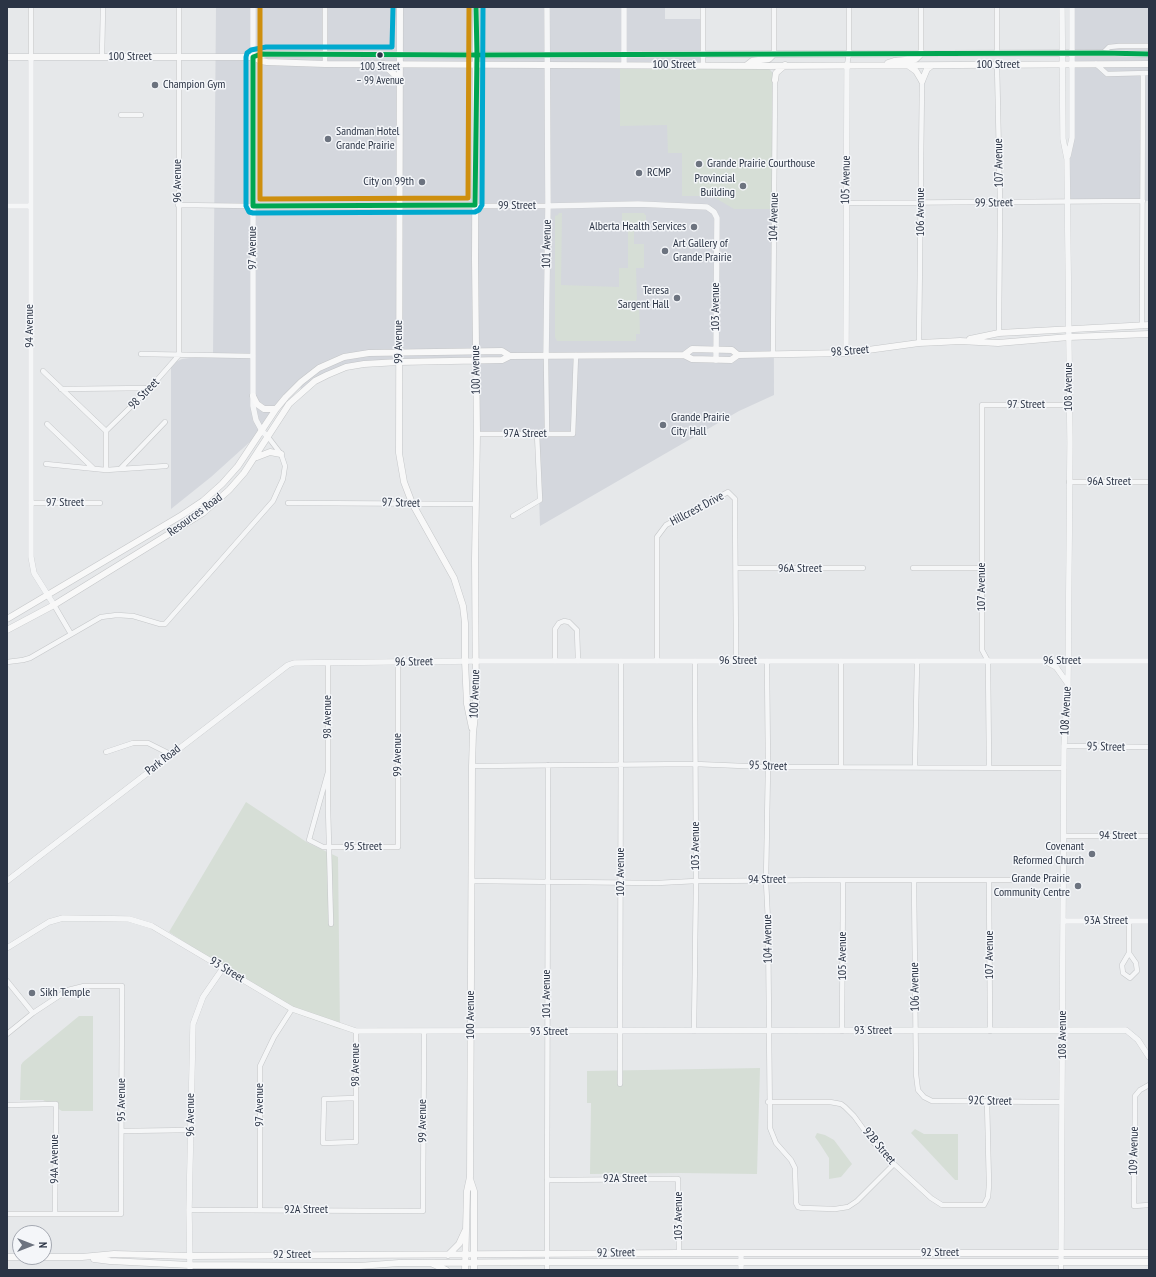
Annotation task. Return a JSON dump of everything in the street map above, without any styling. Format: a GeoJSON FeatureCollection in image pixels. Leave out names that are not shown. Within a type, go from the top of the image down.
{"type":"FeatureCollection","features":[{"type":"Feature","properties":{"kind":"main road","name":"99 Avenue"},"geometry":{"type":"LineString","coordinates":[[400,7],[399,453],[404,482],[412,503],[446,562],[459,591],[465,623],[465,661]]}},
{"type":"Feature","properties":{"kind":"main road","name":"100 Avenue"},"geometry":{"type":"LineString","coordinates":[[465,1270],[467,1191],[470,1177],[472,766],[473,733],[476,707],[476,7]]}},
{"type":"Feature","properties":{"kind":"main road","name":"100 Street"},"geometry":{"type":"LineString","coordinates":[[7,57],[253,57],[266,54],[1149,54]]}},
{"type":"Feature","properties":{"kind":"main road"},"geometry":{"type":"LineString","coordinates":[[745,65],[752,62],[769,59],[774,54]]}},
{"type":"Feature","properties":{"kind":"main road"},"geometry":{"type":"LineString","coordinates":[[885,64],[894,61],[916,59],[921,54]]}},
{"type":"Feature","properties":{"kind":"main road","name":"100 Street"},"geometry":{"type":"LineString","coordinates":[[253,57],[267,62],[325,64],[765,66],[885,64],[932,66],[997,64],[1149,64]]}},
{"type":"Feature","properties":{"kind":"main road"},"geometry":{"type":"LineString","coordinates":[[383,64],[395,75],[399,82]]}},
{"type":"Feature","properties":{"kind":"main road"},"geometry":{"type":"LineString","coordinates":[[775,80],[776,74],[785,65]]}},
{"type":"Feature","properties":{"kind":"main road"},"geometry":{"type":"LineString","coordinates":[[907,65],[916,71],[922,81]]}},
{"type":"Feature","properties":{"kind":"main road"},"geometry":{"type":"LineString","coordinates":[[765,66],[773,73],[775,80]]}},
{"type":"Feature","properties":{"kind":"main road"},"geometry":{"type":"LineString","coordinates":[[922,81],[927,70],[932,66]]}},
{"type":"Feature","properties":{"kind":"main road","name":"98 Street"},"geometry":{"type":"LineString","coordinates":[[960,341],[999,333],[1149,325]]}},
{"type":"Feature","properties":{"kind":"main road","name":"98 Street"},"geometry":{"type":"LineString","coordinates":[[684,354],[692,359],[731,360],[738,355],[846,353],[920,343],[960,341],[998,342],[1146,334]]}},
{"type":"Feature","properties":{"kind":"main road","name":"98 Street"},"geometry":{"type":"LineString","coordinates":[[399,362],[502,360],[510,356],[684,354],[692,349],[732,350],[738,355]]}},
{"type":"Feature","properties":{"kind":"main road","name":"98 Street"},"geometry":{"type":"LineString","coordinates":[[399,352],[502,351],[510,356]]}},
{"type":"Feature","properties":{"kind":"main road","name":"Resources Road"},"geometry":{"type":"LineString","coordinates":[[7,619],[203,501],[234,471],[276,409],[301,382],[312,373],[327,364],[344,357],[369,353],[399,352]]}},
{"type":"Feature","properties":{"kind":"main road","name":"Resources Road"},"geometry":{"type":"LineString","coordinates":[[7,630],[54,605],[203,513],[229,490],[244,473],[289,404],[315,382],[346,367],[364,364],[399,362]]}},
{"type":"Feature","properties":{"kind":"main road"},"geometry":{"type":"LineString","coordinates":[[253,396],[257,404],[264,409],[276,409]]}},
{"type":"Feature","properties":{"kind":"main road"},"geometry":{"type":"LineString","coordinates":[[255,458],[270,452],[281,454]]}},
{"type":"Feature","properties":{"kind":"main road","name":"100 Avenue"},"geometry":{"type":"LineString","coordinates":[[465,661],[467,704],[473,733]]}},
{"type":"Feature","properties":{"kind":"main road","name":"100 Avenue"},"geometry":{"type":"LineString","coordinates":[[470,1177],[474,1191],[474,1270]]}},
{"type":"Feature","properties":{"kind":"main road"},"geometry":{"type":"LineString","coordinates":[[448,1255],[459,1244],[466,1228]]}},
{"type":"Feature","properties":{"kind":"main road","name":"92 Street"},"geometry":{"type":"LineString","coordinates":[[82,1258],[114,1254],[190,1256],[679,1253],[1149,1253]]}},
{"type":"Feature","properties":{"kind":"main road","name":"92 Street"},"geometry":{"type":"LineString","coordinates":[[7,1257],[82,1258],[190,1267],[359,1266],[399,1263],[432,1264],[547,1262],[1149,1262]]}},
{"type":"Feature","properties":{"kind":"main road"},"geometry":{"type":"LineString","coordinates":[[432,1264],[446,1270]]}},
{"type":"Feature","properties":{"kind":"street","name":"94 Avenue"},"geometry":{"type":"LineString","coordinates":[[31,7],[30,206],[32,565],[34,573],[71,634]]}},
{"type":"Feature","properties":{"kind":"street"},"geometry":{"type":"LineString","coordinates":[[102,57],[103,7]]}},
{"type":"Feature","properties":{"kind":"street","name":"96 Avenue"},"geometry":{"type":"LineString","coordinates":[[179,7],[179,355]]}},
{"type":"Feature","properties":{"kind":"street","name":"97 Avenue"},"geometry":{"type":"LineString","coordinates":[[253,7],[253,396],[254,416],[262,431],[268,437]]}},
{"type":"Feature","properties":{"kind":"street"},"geometry":{"type":"LineString","coordinates":[[325,7],[325,64]]}},
{"type":"Feature","properties":{"kind":"street","name":"101 Avenue"},"geometry":{"type":"LineString","coordinates":[[547,7],[547,434]]}},
{"type":"Feature","properties":{"kind":"street"},"geometry":{"type":"LineString","coordinates":[[624,7],[624,65]]}},
{"type":"Feature","properties":{"kind":"street"},"geometry":{"type":"LineString","coordinates":[[703,7],[703,65]]}},
{"type":"Feature","properties":{"kind":"street"},"geometry":{"type":"LineString","coordinates":[[774,7],[774,54]]}},
{"type":"Feature","properties":{"kind":"street","name":"105 Avenue"},"geometry":{"type":"LineString","coordinates":[[846,353],[847,65],[849,54],[849,7]]}},
{"type":"Feature","properties":{"kind":"street"},"geometry":{"type":"LineString","coordinates":[[921,7],[921,54]]}},
{"type":"Feature","properties":{"kind":"street"},"geometry":{"type":"LineString","coordinates":[[997,7],[997,53]]}},
{"type":"Feature","properties":{"kind":"street","name":"108 Avenue"},"geometry":{"type":"LineString","coordinates":[[1061,1263],[1064,746],[1068,684],[1069,482],[1067,159],[1063,139],[1062,7]]}},
{"type":"Feature","properties":{"kind":"street","name":"108 Avenue"},"geometry":{"type":"LineString","coordinates":[[1067,159],[1072,138],[1072,7]]}},
{"type":"Feature","properties":{"kind":"street","name":"100 Street"},"geometry":{"type":"LineString","coordinates":[[1103,53],[1109,47],[1149,46]]}},
{"type":"Feature","properties":{"kind":"street","name":"107 Avenue"},"geometry":{"type":"LineString","coordinates":[[997,64],[1000,202],[999,333]]}},
{"type":"Feature","properties":{"kind":"street"},"geometry":{"type":"LineString","coordinates":[[1096,64],[1107,74],[1149,73]]}},
{"type":"Feature","properties":{"kind":"street"},"geometry":{"type":"LineString","coordinates":[[1142,326],[1143,74]]}},
{"type":"Feature","properties":{"kind":"street","name":"104 Avenue"},"geometry":{"type":"LineString","coordinates":[[773,354],[775,80]]}},
{"type":"Feature","properties":{"kind":"street","name":"106 Avenue"},"geometry":{"type":"LineString","coordinates":[[920,343],[922,81]]}},
{"type":"Feature","properties":{"kind":"street"},"geometry":{"type":"LineString","coordinates":[[121,115],[141,115]]}},
{"type":"Feature","properties":{"kind":"street","name":"99 Street"},"geometry":{"type":"LineString","coordinates":[[846,203],[1142,201]]}},
{"type":"Feature","properties":{"kind":"street","name":"99 Street"},"geometry":{"type":"LineString","coordinates":[[178,205],[548,206],[638,204],[706,207],[710,209]]}},
{"type":"Feature","properties":{"kind":"street"},"geometry":{"type":"LineString","coordinates":[[7,206],[30,206]]}},
{"type":"Feature","properties":{"kind":"street","name":"103 Avenue"},"geometry":{"type":"LineString","coordinates":[[710,209],[714,212],[717,218],[716,360]]}},
{"type":"Feature","properties":{"kind":"street"},"geometry":{"type":"LineString","coordinates":[[141,354],[252,356]]}},
{"type":"Feature","properties":{"kind":"street","name":"98 Street"},"geometry":{"type":"LineString","coordinates":[[106,431],[150,388],[179,355]]}},
{"type":"Feature","properties":{"kind":"street","name":"97A Street"},"geometry":{"type":"LineString","coordinates":[[477,434],[573,434],[576,355]]}},
{"type":"Feature","properties":{"kind":"street"},"geometry":{"type":"LineString","coordinates":[[43,371],[106,431],[106,470]]}},
{"type":"Feature","properties":{"kind":"street"},"geometry":{"type":"LineString","coordinates":[[61,388],[150,388]]}},
{"type":"Feature","properties":{"kind":"street","name":"107 Avenue"},"geometry":{"type":"LineString","coordinates":[[982,405],[982,650],[988,661],[989,766]]}},
{"type":"Feature","properties":{"kind":"street","name":"97 Street"},"geometry":{"type":"LineString","coordinates":[[982,405],[1069,405]]}},
{"type":"Feature","properties":{"kind":"street"},"geometry":{"type":"LineString","coordinates":[[120,469],[165,422]]}},
{"type":"Feature","properties":{"kind":"street"},"geometry":{"type":"LineString","coordinates":[[47,424],[93,468]]}},
{"type":"Feature","properties":{"kind":"street"},"geometry":{"type":"LineString","coordinates":[[513,516],[540,500],[537,434]]}},
{"type":"Feature","properties":{"kind":"street"},"geometry":{"type":"LineString","coordinates":[[7,662],[30,658],[97,619],[109,615],[133,616],[160,624],[165,624],[273,500],[284,474],[284,462],[281,454],[268,437]]}},
{"type":"Feature","properties":{"kind":"street"},"geometry":{"type":"LineString","coordinates":[[46,464],[106,470],[166,466]]}},
{"type":"Feature","properties":{"kind":"street","name":"96A Street"},"geometry":{"type":"LineString","coordinates":[[1069,482],[1149,482]]}},
{"type":"Feature","properties":{"kind":"street","name":"Hillcrest Drive"},"geometry":{"type":"LineString","coordinates":[[657,661],[657,537],[666,525],[728,492],[736,499],[736,661]]}},
{"type":"Feature","properties":{"kind":"street","name":"97 Street"},"geometry":{"type":"LineString","coordinates":[[31,503],[100,502]]}},
{"type":"Feature","properties":{"kind":"street","name":"97 Street"},"geometry":{"type":"LineString","coordinates":[[288,503],[476,504]]}},
{"type":"Feature","properties":{"kind":"street","name":"96A Street"},"geometry":{"type":"LineString","coordinates":[[736,568],[864,568]]}},
{"type":"Feature","properties":{"kind":"street"},"geometry":{"type":"LineString","coordinates":[[913,568],[982,568]]}},
{"type":"Feature","properties":{"kind":"street"},"geometry":{"type":"LineString","coordinates":[[555,661],[555,629],[564,621],[569,622],[577,630],[578,661]]}},
{"type":"Feature","properties":{"kind":"street","name":"96 Street"},"geometry":{"type":"LineString","coordinates":[[328,663],[465,661],[1149,661]]}},
{"type":"Feature","properties":{"kind":"street","name":"102 Avenue"},"geometry":{"type":"LineString","coordinates":[[620,1084],[621,661]]}},
{"type":"Feature","properties":{"kind":"street","name":"103 Avenue"},"geometry":{"type":"LineString","coordinates":[[694,1031],[696,881],[695,661]]}},
{"type":"Feature","properties":{"kind":"street","name":"104 Avenue"},"geometry":{"type":"LineString","coordinates":[[767,661],[768,767],[766,880],[768,921],[768,1102],[769,1121],[772,1134],[780,1148],[791,1160],[795,1168],[796,1203],[798,1207],[806,1209],[848,1207],[857,1201],[894,1164]]}},
{"type":"Feature","properties":{"kind":"street"},"geometry":{"type":"LineString","coordinates":[[841,661],[841,766]]}},
{"type":"Feature","properties":{"kind":"street"},"geometry":{"type":"LineString","coordinates":[[915,766],[917,661]]}},
{"type":"Feature","properties":{"kind":"street"},"geometry":{"type":"LineString","coordinates":[[1045,661],[1056,667],[1068,684]]}},
{"type":"Feature","properties":{"kind":"street","name":"99 Avenue"},"geometry":{"type":"LineString","coordinates":[[398,662],[398,847]]}},
{"type":"Feature","properties":{"kind":"street","name":"Park Road"},"geometry":{"type":"LineString","coordinates":[[7,881],[288,664],[328,663]]}},
{"type":"Feature","properties":{"kind":"street","name":"98 Avenue"},"geometry":{"type":"LineString","coordinates":[[328,663],[328,772],[331,924]]}},
{"type":"Feature","properties":{"kind":"street"},"geometry":{"type":"LineString","coordinates":[[106,752],[133,743],[148,743],[170,754]]}},
{"type":"Feature","properties":{"kind":"street","name":"95 Street"},"geometry":{"type":"LineString","coordinates":[[1064,746],[1149,747]]}},
{"type":"Feature","properties":{"kind":"street","name":"95 Street"},"geometry":{"type":"LineString","coordinates":[[472,766],[695,764],[768,767],[989,766],[1064,768]]}},
{"type":"Feature","properties":{"kind":"street","name":"101 Avenue"},"geometry":{"type":"LineString","coordinates":[[547,1270],[548,765]]}},
{"type":"Feature","properties":{"kind":"street","name":"98 Avenue"},"geometry":{"type":"LineString","coordinates":[[328,772],[310,840],[323,847],[329,847]]}},
{"type":"Feature","properties":{"kind":"street","name":"94 Street"},"geometry":{"type":"LineString","coordinates":[[1064,836],[1149,836]]}},
{"type":"Feature","properties":{"kind":"street","name":"95 Street"},"geometry":{"type":"LineString","coordinates":[[329,847],[398,847]]}},
{"type":"Feature","properties":{"kind":"street","name":"94 Street"},"geometry":{"type":"LineString","coordinates":[[472,881],[620,882],[766,880],[1063,880]]}},
{"type":"Feature","properties":{"kind":"street","name":"105 Avenue"},"geometry":{"type":"LineString","coordinates":[[842,1031],[843,880]]}},
{"type":"Feature","properties":{"kind":"street","name":"106 Avenue"},"geometry":{"type":"LineString","coordinates":[[914,880],[916,1074],[918,1090],[921,1093]]}},
{"type":"Feature","properties":{"kind":"street","name":"107 Avenue"},"geometry":{"type":"LineString","coordinates":[[989,880],[990,1031]]}},
{"type":"Feature","properties":{"kind":"street","name":"93 Street"},"geometry":{"type":"LineString","coordinates":[[7,948],[49,922],[63,918],[129,919],[152,926],[292,1009],[356,1031],[620,1032],[1126,1030],[1138,1040],[1149,1056]]}},
{"type":"Feature","properties":{"kind":"street","name":"93A Street"},"geometry":{"type":"LineString","coordinates":[[1063,921],[1149,920]]}},
{"type":"Feature","properties":{"kind":"street"},"geometry":{"type":"LineString","coordinates":[[1129,953],[1136,963],[1137,972],[1130,978],[1124,973],[1122,964],[1129,953],[1130,921]]}},
{"type":"Feature","properties":{"kind":"street","name":"96 Avenue"},"geometry":{"type":"LineString","coordinates":[[190,1267],[189,1210],[193,1024],[204,997],[223,968]]}},
{"type":"Feature","properties":{"kind":"street"},"geometry":{"type":"LineString","coordinates":[[7,981],[33,1013],[7,1034]]}},
{"type":"Feature","properties":{"kind":"street","name":"95 Avenue"},"geometry":{"type":"LineString","coordinates":[[33,1013],[68,990],[84,986],[122,986],[121,1214],[55,1213]]}},
{"type":"Feature","properties":{"kind":"street","name":"97 Avenue"},"geometry":{"type":"LineString","coordinates":[[260,1210],[260,1066],[274,1037],[292,1009]]}},
{"type":"Feature","properties":{"kind":"street","name":"98 Avenue"},"geometry":{"type":"LineString","coordinates":[[356,1031],[356,1098],[356,1142],[323,1143],[324,1099],[356,1098]]}},
{"type":"Feature","properties":{"kind":"street","name":"99 Avenue"},"geometry":{"type":"LineString","coordinates":[[423,1211],[424,1032]]}},
{"type":"Feature","properties":{"kind":"street","name":"109 Avenue"},"geometry":{"type":"LineString","coordinates":[[1149,1085],[1140,1090],[1135,1096],[1134,1206],[1149,1206]]}},
{"type":"Feature","properties":{"kind":"street","name":"92C Street"},"geometry":{"type":"LineString","coordinates":[[921,1093],[924,1097],[932,1101],[1062,1102]]}},
{"type":"Feature","properties":{"kind":"street","name":"92B Street"},"geometry":{"type":"LineString","coordinates":[[768,1102],[835,1102],[845,1107],[854,1116],[873,1142],[894,1164],[931,1198],[942,1205],[984,1206],[988,1197],[989,1185],[987,1101]]}},
{"type":"Feature","properties":{"kind":"street","name":"94A Avenue"},"geometry":{"type":"LineString","coordinates":[[7,1105],[56,1104],[55,1213]]}},
{"type":"Feature","properties":{"kind":"street"},"geometry":{"type":"LineString","coordinates":[[122,1131],[191,1130]]}},
{"type":"Feature","properties":{"kind":"street","name":"103 Avenue"},"geometry":{"type":"LineString","coordinates":[[678,1179],[679,1253]]}},
{"type":"Feature","properties":{"kind":"street","name":"92A Street"},"geometry":{"type":"LineString","coordinates":[[547,1180],[678,1179]]}},
{"type":"Feature","properties":{"kind":"street","name":"92A Street"},"geometry":{"type":"LineString","coordinates":[[189,1210],[423,1211]]}},
{"type":"Feature","properties":{"kind":"street"},"geometry":{"type":"LineString","coordinates":[[7,1214],[55,1213]]}},
{"type":"Feature","properties":{"kind":"street"},"geometry":{"type":"LineString","coordinates":[[741,1254],[741,1270]]}},
{"type":"Feature","properties":{"kind":"street"},"geometry":{"type":"LineString","coordinates":[[1061,1263],[1061,1270]]}},
{"type":"Feature","properties":{"kind":"shaded area"},"geometry":{"type":"Polygon","coordinates":[[[216,7],[665,7],[665,19],[703,19],[703,65],[769,69],[773,73],[774,395],[739,411],[540,526],[537,434],[477,434],[475,360],[399,362],[337,370],[300,394],[301,383],[262,431],[211,477],[171,509],[171,364],[182,359],[213,355],[216,7]]]}},
{"type":"Feature","properties":{"kind":"shaded area"},"geometry":{"type":"Polygon","coordinates":[[[1072,7],[1149,7],[1149,201],[1067,202],[1067,159],[1072,138],[1072,7]]]}},
{"type":"Feature","properties":{"kind":"shaded area"},"geometry":{"type":"Polygon","coordinates":[[[620,65],[765,66],[769,69],[775,76],[774,209],[734,209],[712,196],[682,196],[682,153],[668,153],[667,125],[620,126],[620,65]]]}},
{"type":"Feature","properties":{"kind":"shaded area"},"geometry":{"type":"Polygon","coordinates":[[[562,213],[561,285],[619,287],[619,268],[628,268],[628,223],[622,223],[622,213],[644,213],[646,215],[646,231],[634,231],[634,244],[644,244],[644,268],[636,268],[640,334],[636,334],[636,341],[557,341],[555,337],[555,216],[562,213]]]}},
{"type":"Feature","properties":{"kind":"shaded area"},"geometry":{"type":"Polygon","coordinates":[[[246,802],[308,843],[338,857],[340,1029],[289,1011],[169,932],[246,802]]]}},
{"type":"Feature","properties":{"kind":"shaded area"},"geometry":{"type":"Polygon","coordinates":[[[79,1016],[93,1016],[93,1111],[62,1111],[43,1100],[20,1100],[21,1065],[23,1062],[79,1016]]]}},
{"type":"Feature","properties":{"kind":"shaded area"},"geometry":{"type":"Polygon","coordinates":[[[760,1068],[757,1174],[590,1174],[591,1103],[587,1103],[587,1071],[760,1068]]]}},
{"type":"Feature","properties":{"kind":"shaded area"},"geometry":{"type":"Polygon","coordinates":[[[915,1129],[924,1134],[958,1134],[958,1180],[955,1180],[911,1133],[915,1129]]]}},
{"type":"Feature","properties":{"kind":"shaded area"},"geometry":{"type":"Polygon","coordinates":[[[817,1133],[834,1140],[852,1164],[841,1177],[829,1179],[829,1158],[815,1137],[817,1133]]]}},
{"type":"Feature","properties":{"kind":"transit line"},"geometry":{"type":"LineString","coordinates":[[260,7],[260,199],[468,198],[469,7]]}},
{"type":"Feature","properties":{"kind":"transit line"},"geometry":{"type":"LineString","coordinates":[[393,7],[392,47],[266,47],[251,50],[247,53],[246,206],[249,212],[475,212],[479,210],[482,205],[483,7]]}},
{"type":"Feature","properties":{"kind":"transit line"},"geometry":{"type":"LineString","coordinates":[[476,7],[477,55]]}},
{"type":"Feature","properties":{"kind":"transit line"},"geometry":{"type":"LineString","coordinates":[[261,54],[477,55],[475,205],[253,206],[253,57],[261,54]]}},
{"type":"Feature","properties":{"kind":"transit line"},"geometry":{"type":"LineString","coordinates":[[477,55],[1149,54]]}},
{"type":"Feature","properties":{"kind":"place","name":"100 Street – 99 Avenue"},"geometry":{"type":"Point","coordinates":[380,55]}},
{"type":"Feature","properties":{"kind":"place","name":"Champion Gym"},"geometry":{"type":"Point","coordinates":[155,85]}},
{"type":"Feature","properties":{"kind":"place","name":"Sandman Hotel Grande Prairie"},"geometry":{"type":"Point","coordinates":[328,139]}},
{"type":"Feature","properties":{"kind":"place","name":"Grande Prairie Courthouse"},"geometry":{"type":"Point","coordinates":[699,164]}},
{"type":"Feature","properties":{"kind":"place","name":"RCMP"},"geometry":{"type":"Point","coordinates":[639,173]}},
{"type":"Feature","properties":{"kind":"place","name":"City on 99th"},"geometry":{"type":"Point","coordinates":[422,182]}},
{"type":"Feature","properties":{"kind":"place","name":"Provincial Building"},"geometry":{"type":"Point","coordinates":[743,186]}},
{"type":"Feature","properties":{"kind":"place","name":"Alberta Health Services"},"geometry":{"type":"Point","coordinates":[694,227]}},
{"type":"Feature","properties":{"kind":"place","name":"Art Gallery of Grande Prairie"},"geometry":{"type":"Point","coordinates":[665,251]}},
{"type":"Feature","properties":{"kind":"place","name":"Teresa Sargent Hall"},"geometry":{"type":"Point","coordinates":[677,298]}},
{"type":"Feature","properties":{"kind":"place","name":"Grande Prairie City Hall"},"geometry":{"type":"Point","coordinates":[663,425]}},
{"type":"Feature","properties":{"kind":"place","name":"Covenant Reformed Church"},"geometry":{"type":"Point","coordinates":[1092,854]}},
{"type":"Feature","properties":{"kind":"place","name":"Grande Prairie Community Centre"},"geometry":{"type":"Point","coordinates":[1078,886]}},
{"type":"Feature","properties":{"kind":"place","name":"Sikh Temple"},"geometry":{"type":"Point","coordinates":[32,993]}}]}
